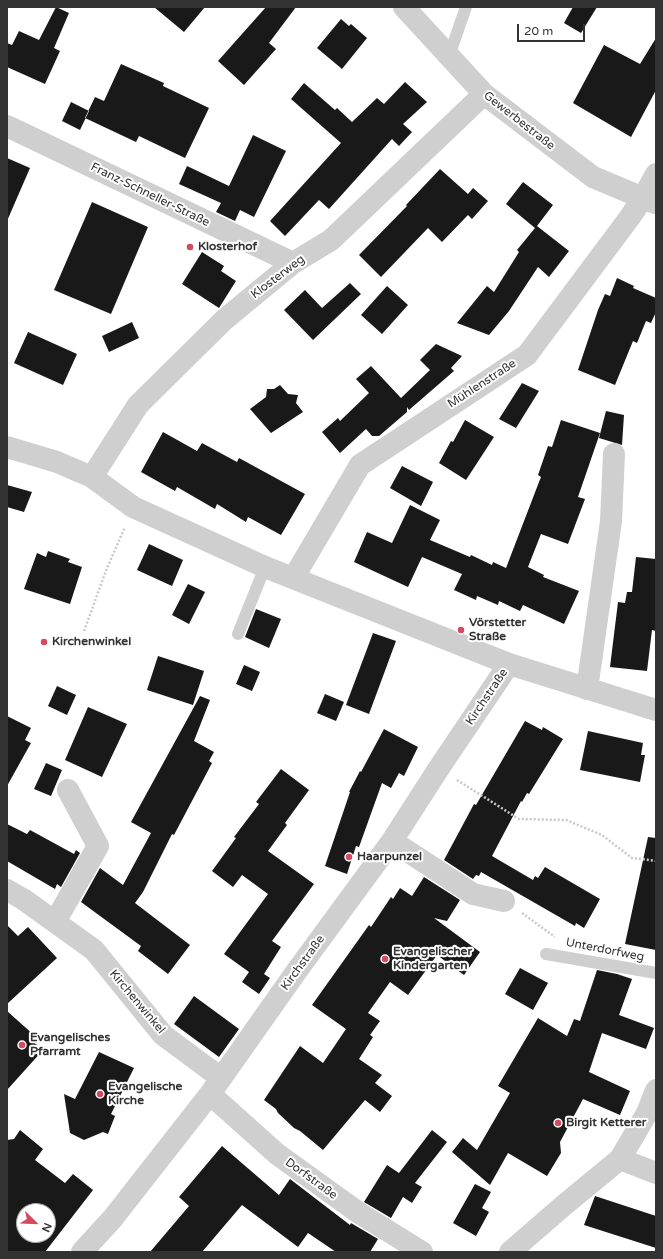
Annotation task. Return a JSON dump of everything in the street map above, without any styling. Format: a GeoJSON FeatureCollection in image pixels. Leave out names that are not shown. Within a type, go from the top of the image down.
{"type":"FeatureCollection","features":[{"type":"Feature","properties":{"kind":"street","name":"Gewerbestraße"},"geometry":{"type":"LineString","coordinates":[[404,7],[484,94],[593,177],[649,201]]}},
{"type":"Feature","properties":{"kind":"street","name":"Klosterweg"},"geometry":{"type":"LineString","coordinates":[[92,477],[138,405],[224,320],[293,263],[331,240],[484,94]]}},
{"type":"Feature","properties":{"kind":"street","name":"Franz-Schneller-Straße"},"geometry":{"type":"LineString","coordinates":[[7,126],[293,263]]}},
{"type":"Feature","properties":{"kind":"street","name":"Mühlenstraße"},"geometry":{"type":"LineString","coordinates":[[294,577],[360,465],[526,355],[649,201],[656,174]]}},
{"type":"Feature","properties":{"kind":"street"},"geometry":{"type":"LineString","coordinates":[[7,447],[57,462],[92,477],[133,507],[265,566],[510,664],[656,710]]}},
{"type":"Feature","properties":{"kind":"street"},"geometry":{"type":"LineString","coordinates":[[587,689],[610,521],[614,454]]}},
{"type":"Feature","properties":{"kind":"street","name":"Kirchstraße"},"geometry":{"type":"LineString","coordinates":[[82,1252],[113,1218],[216,1086],[392,841],[438,768],[510,664]]}},
{"type":"Feature","properties":{"kind":"street"},"geometry":{"type":"LineString","coordinates":[[55,922],[98,846],[68,790]]}},
{"type":"Feature","properties":{"kind":"street"},"geometry":{"type":"LineString","coordinates":[[392,841],[473,894],[504,901]]}},
{"type":"Feature","properties":{"kind":"street","name":"Kirchenwinkel"},"geometry":{"type":"LineString","coordinates":[[12,900],[55,922],[94,950],[163,1035],[216,1086]]}},
{"type":"Feature","properties":{"kind":"street","name":"Dorfstraße"},"geometry":{"type":"LineString","coordinates":[[216,1086],[277,1154],[359,1213],[422,1252]]}},
{"type":"Feature","properties":{"kind":"street"},"geometry":{"type":"LineString","coordinates":[[510,1252],[620,1159],[647,1113],[656,1090]]}},
{"type":"Feature","properties":{"kind":"street"},"geometry":{"type":"LineString","coordinates":[[620,1159],[656,1173]]}},
{"type":"Feature","properties":{"kind":"lane"},"geometry":{"type":"LineString","coordinates":[[449,56],[466,7]]}},
{"type":"Feature","properties":{"kind":"lane"},"geometry":{"type":"LineString","coordinates":[[238,634],[265,566]]}},
{"type":"Feature","properties":{"kind":"lane"},"geometry":{"type":"LineString","coordinates":[[546,954],[656,973]]}},
{"type":"Feature","properties":{"kind":"path"},"geometry":{"type":"LineString","coordinates":[[84,631],[107,568],[133,507]]}},
{"type":"Feature","properties":{"kind":"path"},"geometry":{"type":"LineString","coordinates":[[438,768],[519,819],[566,820],[602,836],[632,858],[656,861]]}},
{"type":"Feature","properties":{"kind":"path","name":"Unterdorfweg"},"geometry":{"type":"LineString","coordinates":[[504,901],[555,937]]}},
{"type":"Feature","properties":{"kind":"building"},"geometry":{"type":"Polygon","coordinates":[[[56,7],[69,13],[54,48],[60,51],[45,84],[7,67],[7,43],[12,45],[19,31],[39,40],[56,7]]]}},
{"type":"Feature","properties":{"kind":"building"},"geometry":{"type":"Polygon","coordinates":[[[154,7],[205,7],[184,32],[154,7]]]}},
{"type":"Feature","properties":{"kind":"building"},"geometry":{"type":"Polygon","coordinates":[[[266,7],[296,7],[269,43],[276,49],[244,85],[218,61],[266,7]]]}},
{"type":"Feature","properties":{"kind":"building"},"geometry":{"type":"Polygon","coordinates":[[[573,7],[597,7],[581,33],[564,23],[573,7]]]}},
{"type":"Feature","properties":{"kind":"building"},"geometry":{"type":"Polygon","coordinates":[[[341,19],[349,26],[351,24],[367,38],[342,69],[317,48],[341,19]]]}},
{"type":"Feature","properties":{"kind":"building"},"geometry":{"type":"Polygon","coordinates":[[[656,38],[656,90],[631,137],[573,103],[604,45],[640,64],[656,38]]]}},
{"type":"Feature","properties":{"kind":"building"},"geometry":{"type":"Polygon","coordinates":[[[121,64],[164,83],[163,86],[209,108],[185,158],[139,136],[136,142],[85,118],[95,97],[104,101],[121,64]]]}},
{"type":"Feature","properties":{"kind":"building"},"geometry":{"type":"Polygon","coordinates":[[[405,82],[427,102],[403,124],[412,132],[399,146],[392,139],[329,209],[319,200],[285,236],[270,221],[341,143],[291,99],[304,83],[335,110],[337,108],[352,122],[377,98],[384,104],[405,82]]]}},
{"type":"Feature","properties":{"kind":"building"},"geometry":{"type":"Polygon","coordinates":[[[71,102],[89,111],[80,130],[62,121],[71,102]]]}},
{"type":"Feature","properties":{"kind":"building"},"geometry":{"type":"Polygon","coordinates":[[[253,135],[286,151],[254,217],[240,210],[235,221],[216,212],[221,203],[179,184],[187,166],[229,186],[253,135]]]}},
{"type":"Feature","properties":{"kind":"building"},"geometry":{"type":"Polygon","coordinates":[[[7,158],[30,168],[7,221],[7,158]]]}},
{"type":"Feature","properties":{"kind":"building"},"geometry":{"type":"Polygon","coordinates":[[[440,169],[468,194],[473,188],[488,201],[472,219],[468,215],[442,242],[428,228],[381,277],[359,255],[407,206],[406,205],[440,169]]]}},
{"type":"Feature","properties":{"kind":"building"},"geometry":{"type":"Polygon","coordinates":[[[523,182],[553,205],[537,226],[569,251],[549,277],[538,267],[509,311],[489,335],[457,323],[487,286],[494,292],[519,252],[517,250],[535,228],[506,204],[523,182]]]}},
{"type":"Feature","properties":{"kind":"building"},"geometry":{"type":"Polygon","coordinates":[[[92,202],[148,227],[111,314],[54,290],[92,202]]]}},
{"type":"Feature","properties":{"kind":"building"},"geometry":{"type":"Polygon","coordinates":[[[202,252],[224,266],[221,271],[236,281],[219,308],[182,284],[202,252]]]}},
{"type":"Feature","properties":{"kind":"building"},"geometry":{"type":"Polygon","coordinates":[[[617,278],[634,286],[633,288],[656,298],[656,312],[651,323],[646,321],[637,343],[633,341],[615,385],[578,370],[598,310],[605,294],[610,296],[617,278]]]}},
{"type":"Feature","properties":{"kind":"building"},"geometry":{"type":"Polygon","coordinates":[[[350,283],[361,294],[313,340],[284,310],[305,290],[322,308],[350,283]]]}},
{"type":"Feature","properties":{"kind":"building"},"geometry":{"type":"Polygon","coordinates":[[[387,286],[408,305],[382,334],[361,315],[387,286]]]}},
{"type":"Feature","properties":{"kind":"building"},"geometry":{"type":"Polygon","coordinates":[[[132,322],[139,338],[109,352],[102,336],[132,322]]]}},
{"type":"Feature","properties":{"kind":"building"},"geometry":{"type":"Polygon","coordinates":[[[28,332],[77,354],[63,385],[14,363],[28,332]]]}},
{"type":"Feature","properties":{"kind":"building"},"geometry":{"type":"Polygon","coordinates":[[[436,344],[462,356],[451,368],[454,371],[409,410],[407,407],[407,412],[379,436],[372,436],[366,429],[340,453],[322,432],[338,418],[340,421],[369,393],[356,379],[371,366],[401,398],[430,370],[420,360],[436,344]]]}},
{"type":"Feature","properties":{"kind":"building"},"geometry":{"type":"Polygon","coordinates":[[[522,383],[539,391],[516,428],[499,419],[522,383]]]}},
{"type":"Feature","properties":{"kind":"building"},"geometry":{"type":"Polygon","coordinates":[[[280,385],[288,394],[298,395],[296,403],[303,412],[271,433],[250,409],[266,397],[267,389],[274,389],[280,385]]]}},
{"type":"Feature","properties":{"kind":"building"},"geometry":{"type":"Polygon","coordinates":[[[606,411],[624,415],[622,445],[599,438],[606,411]]]}},
{"type":"Feature","properties":{"kind":"building"},"geometry":{"type":"Polygon","coordinates":[[[465,420],[494,437],[466,480],[439,463],[465,420]]]}},
{"type":"Feature","properties":{"kind":"building"},"geometry":{"type":"Polygon","coordinates":[[[561,420],[600,433],[578,497],[585,499],[568,544],[541,534],[528,567],[544,575],[543,577],[579,591],[564,624],[523,605],[520,611],[499,601],[498,605],[477,596],[476,600],[454,590],[462,574],[422,557],[408,587],[354,562],[367,532],[392,543],[410,505],[440,520],[430,540],[470,557],[471,555],[492,565],[493,562],[506,568],[541,477],[538,475],[548,446],[552,447],[561,420]]]}},
{"type":"Feature","properties":{"kind":"building"},"geometry":{"type":"Polygon","coordinates":[[[163,432],[197,451],[202,443],[237,462],[239,458],[305,494],[281,535],[248,517],[246,522],[217,504],[215,509],[177,487],[175,491],[141,472],[163,432]]]}},
{"type":"Feature","properties":{"kind":"building"},"geometry":{"type":"Polygon","coordinates":[[[402,466],[433,482],[421,506],[390,488],[402,466]]]}},
{"type":"Feature","properties":{"kind":"building"},"geometry":{"type":"Polygon","coordinates":[[[7,485],[32,492],[24,512],[7,507],[7,485]]]}},
{"type":"Feature","properties":{"kind":"building"},"geometry":{"type":"Polygon","coordinates":[[[149,544],[183,560],[172,586],[137,570],[149,544]]]}},
{"type":"Feature","properties":{"kind":"building"},"geometry":{"type":"Polygon","coordinates":[[[48,551],[70,559],[68,562],[82,567],[70,604],[24,589],[37,553],[46,557],[48,551]]]}},
{"type":"Feature","properties":{"kind":"building"},"geometry":{"type":"Polygon","coordinates":[[[636,557],[656,559],[656,631],[652,630],[647,671],[610,667],[618,602],[625,603],[627,592],[632,592],[636,557]]]}},
{"type":"Feature","properties":{"kind":"building"},"geometry":{"type":"Polygon","coordinates":[[[188,584],[205,592],[189,624],[172,615],[188,584]]]}},
{"type":"Feature","properties":{"kind":"building"},"geometry":{"type":"Polygon","coordinates":[[[256,609],[281,619],[269,648],[245,637],[256,609]]]}},
{"type":"Feature","properties":{"kind":"building"},"geometry":{"type":"Polygon","coordinates":[[[373,633],[396,641],[369,714],[346,705],[373,633]]]}},
{"type":"Feature","properties":{"kind":"building"},"geometry":{"type":"Polygon","coordinates":[[[158,656],[204,671],[193,705],[147,690],[158,656]]]}},
{"type":"Feature","properties":{"kind":"building"},"geometry":{"type":"Polygon","coordinates":[[[244,665],[260,672],[252,691],[236,684],[244,665]]]}},
{"type":"Feature","properties":{"kind":"building"},"geometry":{"type":"Polygon","coordinates":[[[57,686],[76,695],[67,715],[48,706],[57,686]]]}},
{"type":"Feature","properties":{"kind":"building"},"geometry":{"type":"Polygon","coordinates":[[[325,694],[344,702],[336,721],[317,713],[325,694]]]}},
{"type":"Feature","properties":{"kind":"building"},"geometry":{"type":"Polygon","coordinates":[[[200,696],[210,700],[194,741],[214,752],[209,761],[212,763],[174,835],[172,834],[143,892],[135,903],[190,945],[168,974],[138,951],[141,946],[81,902],[100,868],[123,885],[151,833],[131,822],[200,696]]]}},
{"type":"Feature","properties":{"kind":"building"},"geometry":{"type":"Polygon","coordinates":[[[88,707],[127,724],[102,777],[65,760],[88,707]]]}},
{"type":"Feature","properties":{"kind":"building"},"geometry":{"type":"Polygon","coordinates":[[[7,716],[31,728],[25,740],[31,743],[7,786],[7,716]]]}},
{"type":"Feature","properties":{"kind":"building"},"geometry":{"type":"Polygon","coordinates":[[[525,721],[542,730],[543,727],[563,739],[529,794],[527,793],[522,802],[521,801],[492,856],[533,880],[535,876],[538,878],[545,867],[600,899],[584,928],[576,923],[575,926],[481,872],[479,876],[476,875],[473,879],[444,860],[474,804],[476,805],[525,721]]]}},
{"type":"Feature","properties":{"kind":"building"},"geometry":{"type":"Polygon","coordinates":[[[384,729],[418,747],[404,776],[399,773],[391,788],[382,783],[359,847],[356,846],[347,874],[325,866],[349,792],[384,729]]]}},
{"type":"Feature","properties":{"kind":"building"},"geometry":{"type":"Polygon","coordinates":[[[588,731],[643,743],[641,755],[645,755],[640,782],[580,770],[588,731]]]}},
{"type":"Feature","properties":{"kind":"building"},"geometry":{"type":"Polygon","coordinates":[[[46,763],[62,770],[51,796],[34,789],[46,763]]]}},
{"type":"Feature","properties":{"kind":"building"},"geometry":{"type":"Polygon","coordinates":[[[281,769],[309,790],[285,823],[287,825],[268,851],[314,884],[272,941],[281,947],[264,974],[270,978],[259,994],[242,982],[249,972],[224,954],[268,894],[242,875],[233,887],[212,871],[236,838],[234,837],[259,804],[256,802],[281,769]]]}},
{"type":"Feature","properties":{"kind":"building"},"geometry":{"type":"Polygon","coordinates":[[[7,824],[27,834],[30,830],[74,854],[76,850],[80,853],[61,887],[57,884],[55,889],[7,861],[7,824]]]}},
{"type":"Feature","properties":{"kind":"building"},"geometry":{"type":"Polygon","coordinates":[[[648,837],[656,838],[656,950],[625,944],[648,837]]]}},
{"type":"Feature","properties":{"kind":"building"},"geometry":{"type":"Polygon","coordinates":[[[424,877],[460,900],[447,921],[434,918],[480,952],[464,975],[437,955],[408,995],[390,982],[368,1013],[380,1021],[370,1035],[373,1037],[359,1059],[382,1075],[375,1083],[392,1096],[380,1112],[365,1100],[323,1150],[300,1131],[294,1128],[278,1113],[276,1109],[264,1100],[300,1046],[323,1063],[346,1029],[312,1005],[369,925],[371,927],[391,897],[393,899],[400,888],[412,896],[424,877]]]}},
{"type":"Feature","properties":{"kind":"building"},"geometry":{"type":"Polygon","coordinates":[[[7,925],[18,936],[28,927],[57,958],[7,1004],[7,925]]]}},
{"type":"Feature","properties":{"kind":"building"},"geometry":{"type":"Polygon","coordinates":[[[520,968],[548,983],[533,1010],[505,994],[520,968]]]}},
{"type":"Feature","properties":{"kind":"building"},"geometry":{"type":"Polygon","coordinates":[[[597,970],[632,979],[619,1015],[654,1028],[646,1049],[602,1033],[589,1072],[630,1091],[620,1115],[583,1099],[560,1142],[561,1153],[547,1176],[508,1153],[490,1185],[452,1152],[463,1138],[477,1150],[510,1093],[498,1086],[538,1018],[567,1036],[574,1019],[580,1021],[597,970]]]}},
{"type":"Feature","properties":{"kind":"building"},"geometry":{"type":"Polygon","coordinates":[[[194,996],[239,1029],[219,1057],[174,1024],[194,996]]]}},
{"type":"Feature","properties":{"kind":"building","name":"Evangelisches Pfarramt"},"geometry":{"type":"Polygon","coordinates":[[[7,1011],[35,1036],[31,1040],[43,1050],[7,1090],[7,1011]]]}},
{"type":"Feature","properties":{"kind":"building","name":"Evangelische Kirche"},"geometry":{"type":"Polygon","coordinates":[[[99,1052],[134,1068],[111,1114],[115,1116],[108,1134],[103,1132],[84,1140],[70,1133],[64,1094],[75,1099],[99,1052]]]}},
{"type":"Feature","properties":{"kind":"building"},"geometry":{"type":"Polygon","coordinates":[[[20,1130],[43,1149],[35,1160],[65,1183],[73,1174],[93,1190],[56,1238],[56,1203],[16,1203],[16,1243],[52,1243],[45,1252],[7,1252],[7,1140],[14,1139],[20,1130]]]}},
{"type":"Feature","properties":{"kind":"building"},"geometry":{"type":"Polygon","coordinates":[[[432,1130],[447,1142],[415,1183],[422,1187],[412,1203],[403,1197],[391,1218],[364,1202],[387,1165],[399,1173],[432,1130]]]}},
{"type":"Feature","properties":{"kind":"building"},"geometry":{"type":"Polygon","coordinates":[[[222,1146],[279,1195],[290,1179],[350,1225],[351,1223],[378,1239],[370,1252],[336,1252],[308,1233],[298,1247],[242,1205],[202,1252],[150,1252],[189,1206],[179,1197],[222,1146]]]}},
{"type":"Feature","properties":{"kind":"building"},"geometry":{"type":"Polygon","coordinates":[[[475,1184],[491,1192],[482,1208],[489,1212],[476,1236],[453,1223],[475,1184]]]}},
{"type":"Feature","properties":{"kind":"building"},"geometry":{"type":"Polygon","coordinates":[[[595,1196],[656,1216],[656,1248],[584,1225],[595,1196]]]}},
{"type":"Feature","properties":{"kind":"place","name":"Klosterhof"},"geometry":{"type":"Point","coordinates":[190,247]}},
{"type":"Feature","properties":{"kind":"place","name":"Vörstetter Straße"},"geometry":{"type":"Point","coordinates":[461,630]}},
{"type":"Feature","properties":{"kind":"place","name":"Kirchenwinkel"},"geometry":{"type":"Point","coordinates":[44,642]}},
{"type":"Feature","properties":{"kind":"place","name":"Haarpunzel"},"geometry":{"type":"Point","coordinates":[349,857]}},
{"type":"Feature","properties":{"kind":"place","name":"Evangelischer Kindergarten"},"geometry":{"type":"Point","coordinates":[385,959]}},
{"type":"Feature","properties":{"kind":"place","name":"Evangelisches Pfarramt"},"geometry":{"type":"Point","coordinates":[22,1045]}},
{"type":"Feature","properties":{"kind":"place","name":"Evangelische Kirche"},"geometry":{"type":"Point","coordinates":[100,1094]}},
{"type":"Feature","properties":{"kind":"place","name":"Birgit Ketterer"},"geometry":{"type":"Point","coordinates":[558,1123]}}]}
